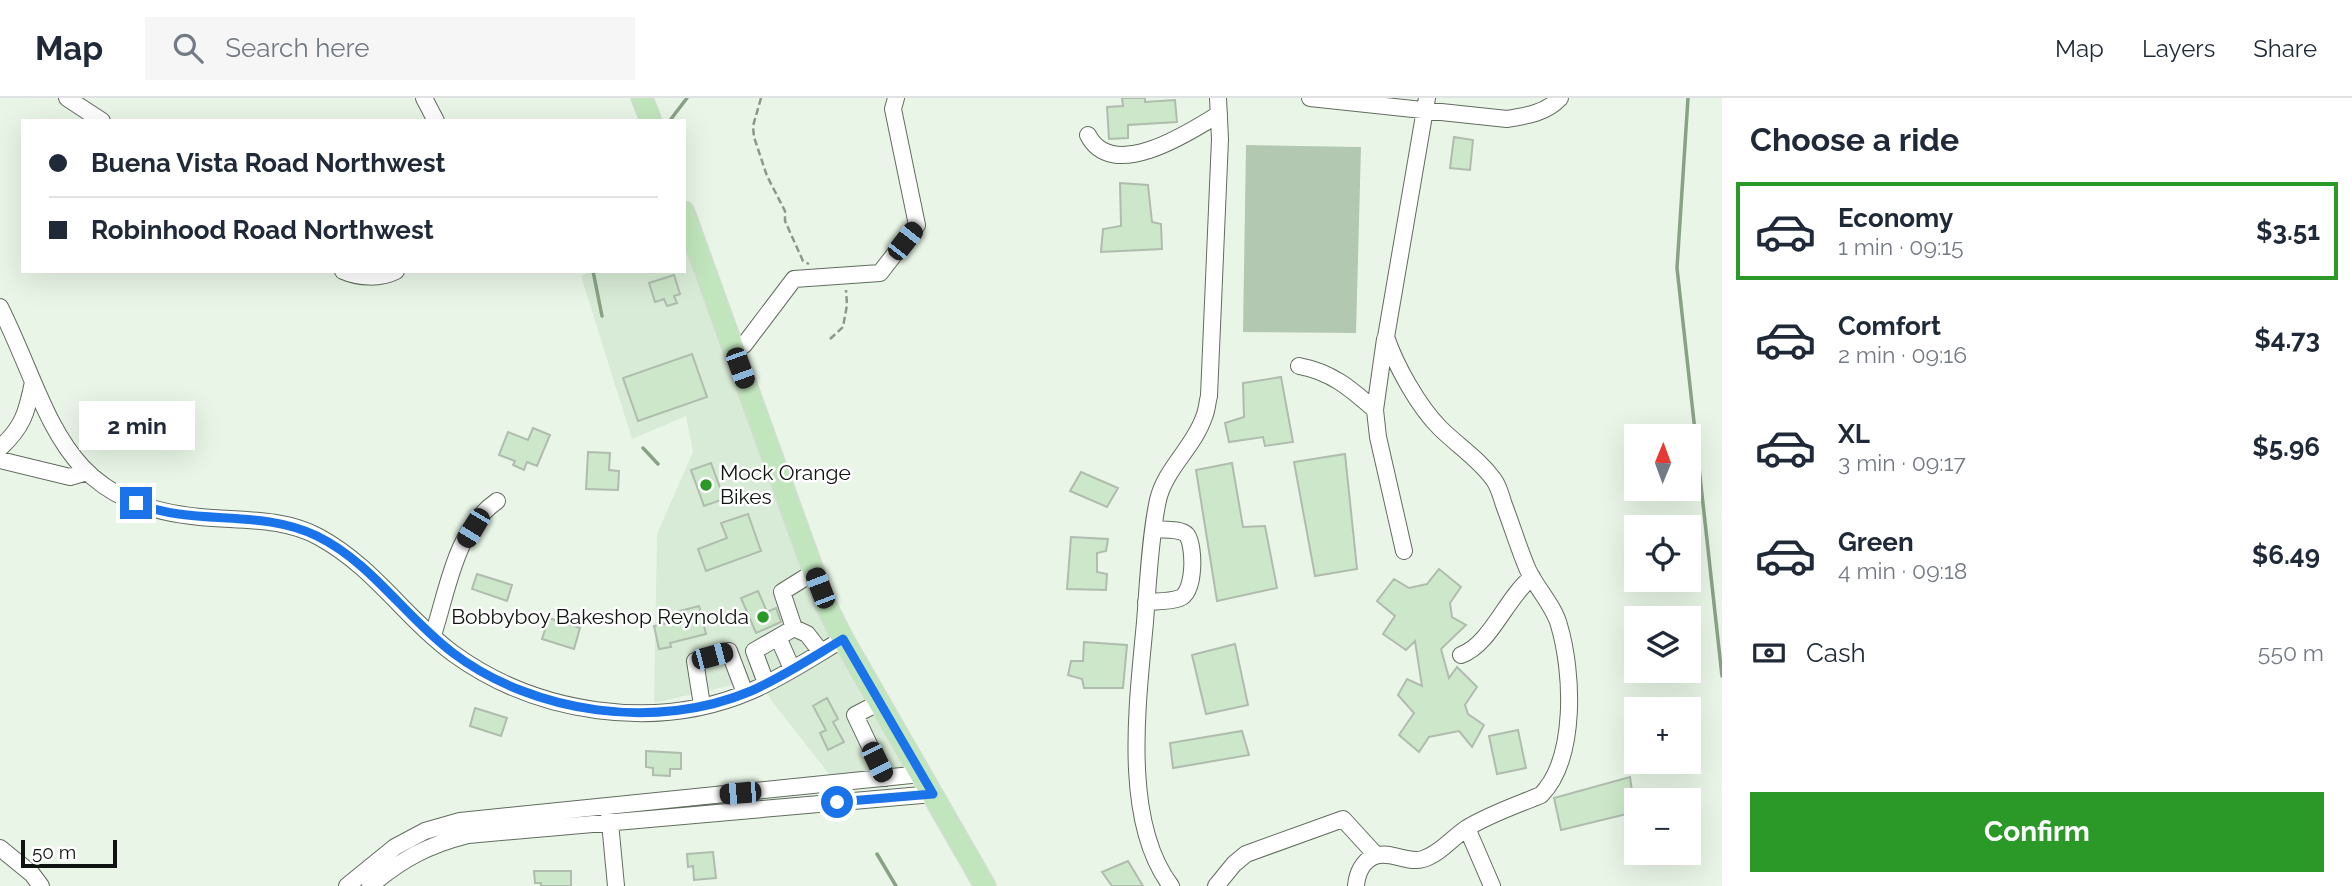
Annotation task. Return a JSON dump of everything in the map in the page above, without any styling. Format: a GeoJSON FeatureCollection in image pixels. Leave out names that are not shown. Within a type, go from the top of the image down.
{"type":"FeatureCollection","features":[{"type":"Feature","properties":{"kind":"main road"},"geometry":{"type":"LineString","coordinates":[[642,98],[650,119]]}},
{"type":"Feature","properties":{"kind":"main road"},"geometry":{"type":"LineString","coordinates":[[686,218],[825,603],[985,886]]}},
{"type":"Feature","properties":{"kind":"street"},"geometry":{"type":"LineString","coordinates":[[67,98],[99,119]]}},
{"type":"Feature","properties":{"kind":"street"},"geometry":{"type":"LineString","coordinates":[[424,98],[435,119]]}},
{"type":"Feature","properties":{"kind":"street"},"geometry":{"type":"LineString","coordinates":[[733,349],[744,345],[794,279],[880,273],[917,225],[893,109],[896,98]]}},
{"type":"Feature","properties":{"kind":"street"},"geometry":{"type":"LineString","coordinates":[[1310,98],[1425,104],[1507,119],[1537,113],[1560,98]]}},
{"type":"Feature","properties":{"kind":"street"},"geometry":{"type":"LineString","coordinates":[[1405,551],[1378,437],[1375,410],[1425,104]]}},
{"type":"Feature","properties":{"kind":"street"},"geometry":{"type":"LineString","coordinates":[[1088,135],[1093,144],[1104,151],[1135,153],[1175,141],[1219,106]]}},
{"type":"Feature","properties":{"kind":"street"},"geometry":{"type":"LineString","coordinates":[[1171,886],[1163,876],[1149,846],[1139,799],[1136,722],[1158,499],[1204,417],[1209,396],[1220,139],[1219,106]]}},
{"type":"Feature","properties":{"kind":"street"},"geometry":{"type":"LineString","coordinates":[[351,273],[380,276],[390,273]]}},
{"type":"Feature","properties":{"kind":"street"},"geometry":{"type":"LineString","coordinates":[[0,307],[63,444],[87,472],[120,496],[152,509],[220,519],[257,519],[315,535],[346,552],[454,654],[508,685],[564,704],[599,711],[663,711],[702,705],[745,693],[843,639]]}},
{"type":"Feature","properties":{"kind":"street"},"geometry":{"type":"LineString","coordinates":[[1356,886],[1357,876],[1364,863],[1376,855],[1391,855],[1407,860],[1423,859],[1467,828],[1541,795],[1559,766],[1567,737],[1567,663],[1559,623],[1532,577],[1496,482],[1478,461],[1438,426],[1412,390],[1392,354],[1386,337]]}},
{"type":"Feature","properties":{"kind":"street"},"geometry":{"type":"LineString","coordinates":[[1299,366],[1320,370],[1348,386],[1375,410]]}},
{"type":"Feature","properties":{"kind":"street"},"geometry":{"type":"LineString","coordinates":[[0,448],[14,436],[27,414],[33,383]]}},
{"type":"Feature","properties":{"kind":"street"},"geometry":{"type":"LineString","coordinates":[[0,460],[70,477],[87,472]]}},
{"type":"Feature","properties":{"kind":"street"},"geometry":{"type":"LineString","coordinates":[[433,635],[454,561],[483,511],[497,501]]}},
{"type":"Feature","properties":{"kind":"street"},"geometry":{"type":"LineString","coordinates":[[1146,602],[1180,598],[1188,593],[1191,585],[1191,548],[1186,534],[1181,531],[1154,529]]}},
{"type":"Feature","properties":{"kind":"street"},"geometry":{"type":"LineString","coordinates":[[814,572],[782,592],[794,628],[807,634],[821,652]]}},
{"type":"Feature","properties":{"kind":"street"},"geometry":{"type":"LineString","coordinates":[[1461,655],[1472,651],[1482,641],[1520,586],[1532,577]]}},
{"type":"Feature","properties":{"kind":"street"},"geometry":{"type":"LineString","coordinates":[[766,683],[754,651],[794,628]]}},
{"type":"Feature","properties":{"kind":"street"},"geometry":{"type":"LineString","coordinates":[[778,637],[792,669]]}},
{"type":"Feature","properties":{"kind":"street"},"geometry":{"type":"LineString","coordinates":[[702,705],[695,661],[718,654],[729,651],[745,693]]}},
{"type":"Feature","properties":{"kind":"street"},"geometry":{"type":"LineString","coordinates":[[880,702],[855,715],[886,778]]}},
{"type":"Feature","properties":{"kind":"street"},"geometry":{"type":"LineString","coordinates":[[866,739],[894,726]]}},
{"type":"Feature","properties":{"kind":"street"},"geometry":{"type":"LineString","coordinates":[[370,886],[410,855],[438,843],[468,835],[609,813],[921,774]]}},
{"type":"Feature","properties":{"kind":"street"},"geometry":{"type":"LineString","coordinates":[[347,886],[394,847],[425,831],[460,821],[933,794]]}},
{"type":"Feature","properties":{"kind":"street"},"geometry":{"type":"LineString","coordinates":[[609,813],[616,886]]}},
{"type":"Feature","properties":{"kind":"street"},"geometry":{"type":"LineString","coordinates":[[1216,886],[1246,854],[1343,819],[1376,855]]}},
{"type":"Feature","properties":{"kind":"street"},"geometry":{"type":"LineString","coordinates":[[1467,828],[1492,886]]}},
{"type":"Feature","properties":{"kind":"street"},"geometry":{"type":"LineString","coordinates":[[0,848],[32,874],[41,886]]}},
{"type":"Feature","properties":{"kind":"path"},"geometry":{"type":"LineString","coordinates":[[761,98],[754,120],[754,133],[767,176],[785,211],[785,221],[803,261],[838,275],[847,291],[843,327],[830,339]]}},
{"type":"Feature","properties":{"kind":"shaded area"},"geometry":{"type":"Polygon","coordinates":[[[1246,145],[1361,147],[1356,333],[1243,332],[1246,145]]]}},
{"type":"Feature","properties":{"kind":"shaded area"},"geometry":{"type":"Polygon","coordinates":[[[686,227],[811,601],[911,777],[880,787],[829,774],[771,700],[759,679],[654,703],[657,534],[693,452],[686,416],[632,439],[581,276],[587,273],[686,273],[686,227]]]}},
{"type":"Feature","properties":{"kind":"building"},"geometry":{"type":"Polygon","coordinates":[[[1122,98],[1145,98],[1145,102],[1175,100],[1177,122],[1128,125],[1128,138],[1109,139],[1107,107],[1123,106],[1122,98]]]}},
{"type":"Feature","properties":{"kind":"building"},"geometry":{"type":"Polygon","coordinates":[[[1454,137],[1473,140],[1470,170],[1450,168],[1454,137]]]}},
{"type":"Feature","properties":{"kind":"building"},"geometry":{"type":"Polygon","coordinates":[[[1120,183],[1148,185],[1152,222],[1161,224],[1162,249],[1101,252],[1103,229],[1121,226],[1120,183]]]}},
{"type":"Feature","properties":{"kind":"building"},"geometry":{"type":"Polygon","coordinates":[[[674,275],[680,294],[674,296],[677,303],[667,306],[664,299],[655,302],[649,283],[674,275]]]}},
{"type":"Feature","properties":{"kind":"building"},"geometry":{"type":"Polygon","coordinates":[[[692,354],[707,397],[638,421],[623,378],[692,354]]]}},
{"type":"Feature","properties":{"kind":"building"},"geometry":{"type":"Polygon","coordinates":[[[1281,377],[1293,442],[1265,446],[1263,437],[1229,442],[1225,423],[1244,417],[1243,383],[1281,377]]]}},
{"type":"Feature","properties":{"kind":"building"},"geometry":{"type":"Polygon","coordinates":[[[533,428],[550,435],[537,466],[527,462],[524,470],[513,465],[515,461],[499,455],[508,432],[528,440],[533,428]]]}},
{"type":"Feature","properties":{"kind":"building"},"geometry":{"type":"Polygon","coordinates":[[[588,452],[610,453],[609,470],[619,471],[618,490],[586,489],[588,452]]]}},
{"type":"Feature","properties":{"kind":"building"},"geometry":{"type":"Polygon","coordinates":[[[1345,454],[1357,569],[1315,576],[1294,462],[1345,454]]]}},
{"type":"Feature","properties":{"kind":"building"},"geometry":{"type":"Polygon","coordinates":[[[711,463],[724,499],[704,506],[691,470],[711,463]]]}},
{"type":"Feature","properties":{"kind":"building"},"geometry":{"type":"Polygon","coordinates":[[[1232,463],[1243,527],[1265,526],[1277,588],[1217,601],[1196,470],[1232,463]]]}},
{"type":"Feature","properties":{"kind":"building"},"geometry":{"type":"Polygon","coordinates":[[[1081,472],[1118,488],[1107,507],[1070,491],[1081,472]]]}},
{"type":"Feature","properties":{"kind":"building"},"geometry":{"type":"Polygon","coordinates":[[[748,514],[761,551],[706,571],[698,549],[727,538],[721,523],[748,514]]]}},
{"type":"Feature","properties":{"kind":"building"},"geometry":{"type":"Polygon","coordinates":[[[1071,537],[1108,539],[1106,551],[1097,553],[1097,572],[1107,574],[1106,590],[1067,589],[1071,537]]]}},
{"type":"Feature","properties":{"kind":"building"},"geometry":{"type":"Polygon","coordinates":[[[1439,569],[1461,587],[1450,603],[1452,617],[1466,625],[1441,649],[1449,678],[1457,667],[1477,687],[1465,705],[1468,714],[1484,725],[1472,747],[1459,731],[1429,737],[1419,752],[1399,735],[1414,713],[1398,695],[1407,679],[1422,686],[1415,641],[1406,650],[1383,634],[1395,616],[1377,601],[1394,579],[1409,588],[1427,584],[1439,569]]]}},
{"type":"Feature","properties":{"kind":"building"},"geometry":{"type":"Polygon","coordinates":[[[477,574],[512,585],[507,601],[472,589],[477,574]]]}},
{"type":"Feature","properties":{"kind":"building"},"geometry":{"type":"Polygon","coordinates":[[[758,591],[767,612],[776,608],[781,622],[756,633],[741,598],[758,591]]]}},
{"type":"Feature","properties":{"kind":"building"},"geometry":{"type":"Polygon","coordinates":[[[699,606],[706,634],[670,643],[671,647],[659,649],[654,626],[667,623],[665,615],[699,606]]]}},
{"type":"Feature","properties":{"kind":"building"},"geometry":{"type":"Polygon","coordinates":[[[549,618],[580,628],[574,649],[542,639],[549,618]]]}},
{"type":"Feature","properties":{"kind":"building"},"geometry":{"type":"Polygon","coordinates":[[[1084,642],[1127,645],[1123,688],[1084,688],[1082,679],[1068,675],[1071,661],[1083,661],[1084,642]]]}},
{"type":"Feature","properties":{"kind":"building"},"geometry":{"type":"Polygon","coordinates":[[[1235,644],[1248,705],[1206,714],[1192,655],[1235,644]]]}},
{"type":"Feature","properties":{"kind":"building"},"geometry":{"type":"Polygon","coordinates":[[[827,698],[838,719],[833,722],[844,742],[828,750],[820,733],[826,730],[813,706],[827,698]]]}},
{"type":"Feature","properties":{"kind":"building"},"geometry":{"type":"Polygon","coordinates":[[[475,708],[507,718],[501,736],[470,726],[475,708]]]}},
{"type":"Feature","properties":{"kind":"building"},"geometry":{"type":"Polygon","coordinates":[[[1518,730],[1526,768],[1497,774],[1489,736],[1518,730]]]}},
{"type":"Feature","properties":{"kind":"building"},"geometry":{"type":"Polygon","coordinates":[[[1242,731],[1249,755],[1173,768],[1170,743],[1242,731]]]}},
{"type":"Feature","properties":{"kind":"building"},"geometry":{"type":"Polygon","coordinates":[[[646,751],[681,753],[681,769],[670,769],[670,776],[653,775],[653,768],[646,767],[646,751]]]}},
{"type":"Feature","properties":{"kind":"building"},"geometry":{"type":"Polygon","coordinates":[[[1630,777],[1632,788],[1624,788],[1624,815],[1561,830],[1554,798],[1630,777]]]}},
{"type":"Feature","properties":{"kind":"building"},"geometry":{"type":"Polygon","coordinates":[[[713,852],[716,878],[694,880],[693,866],[688,867],[687,854],[713,852]]]}},
{"type":"Feature","properties":{"kind":"building"},"geometry":{"type":"Polygon","coordinates":[[[1128,861],[1143,886],[1112,886],[1102,872],[1128,861]]]}},
{"type":"Feature","properties":{"kind":"building"},"geometry":{"type":"Polygon","coordinates":[[[534,871],[571,871],[571,886],[541,886],[541,883],[535,883],[534,871]]]}},
{"type":"Feature","properties":{"kind":"waterway"},"geometry":{"type":"LineString","coordinates":[[671,119],[687,98]]}},
{"type":"Feature","properties":{"kind":"waterway"},"geometry":{"type":"LineString","coordinates":[[1688,98],[1677,268],[1722,676]]}},
{"type":"Feature","properties":{"kind":"waterway"},"geometry":{"type":"LineString","coordinates":[[593,273],[602,316]]}},
{"type":"Feature","properties":{"kind":"waterway"},"geometry":{"type":"LineString","coordinates":[[643,448],[658,464]]}},
{"type":"Feature","properties":{"kind":"waterway"},"geometry":{"type":"LineString","coordinates":[[877,854],[896,886]]}},
{"type":"Feature","properties":{"kind":"place","name":"Mock Orange Bikes"},"geometry":{"type":"Point","coordinates":[706,485]}},
{"type":"Feature","properties":{"kind":"place","name":"Bobbyboy Bakeshop Reynolda"},"geometry":{"type":"Point","coordinates":[763,617]}},
{"type":"Feature","properties":{"kind":"route"},"geometry":{"type":"LineString","coordinates":[[136,503],[184,515],[257,519],[315,535],[346,552],[454,654],[508,685],[535,696],[599,711],[663,711],[722,701],[776,679],[843,639],[933,794],[837,802]]}}]}
